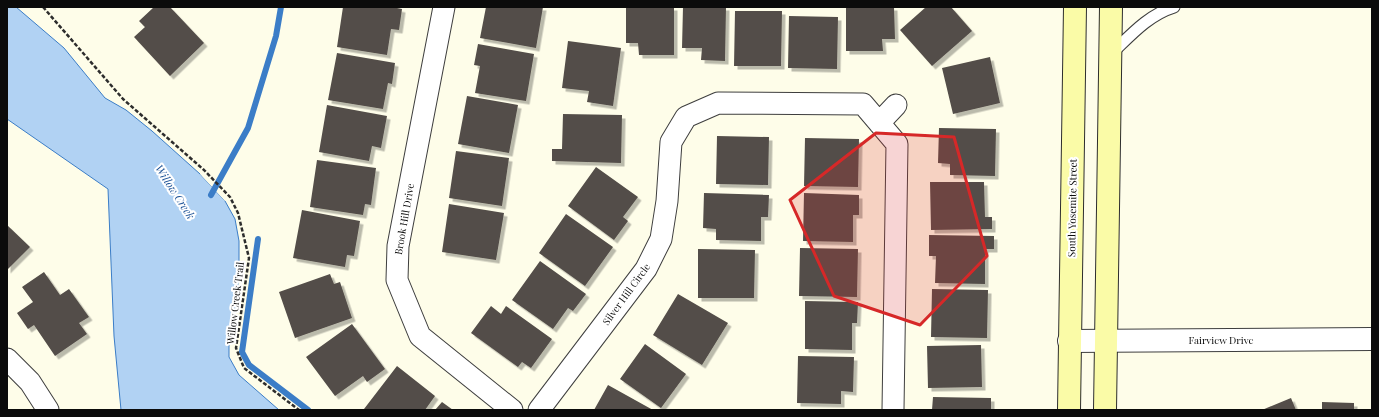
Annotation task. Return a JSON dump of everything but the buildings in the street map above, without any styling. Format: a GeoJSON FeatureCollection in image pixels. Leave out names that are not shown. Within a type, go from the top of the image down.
{"type":"FeatureCollection","features":[{"type":"Feature","properties":{"kind":"main road","name":"South Yosemite Street"},"geometry":{"type":"LineString","coordinates":[[1069,410],[1075,7]]}},
{"type":"Feature","properties":{"kind":"main road"},"geometry":{"type":"LineString","coordinates":[[1105,410],[1110,7]]}},
{"type":"Feature","properties":{"kind":"street","name":"Brook Hill Drive"},"geometry":{"type":"LineString","coordinates":[[444,7],[398,246],[397,280],[420,336],[512,410]]}},
{"type":"Feature","properties":{"kind":"street","name":"Silver Hill Circle"},"geometry":{"type":"LineString","coordinates":[[539,410],[646,269],[662,239],[667,201],[671,142],[682,113],[718,103],[863,104],[897,144],[893,410]]}},
{"type":"Feature","properties":{"kind":"street"},"geometry":{"type":"LineString","coordinates":[[879,123],[896,105]]}},
{"type":"Feature","properties":{"kind":"street","name":"Fairview Drive"},"geometry":{"type":"LineString","coordinates":[[1070,341],[1372,339]]}},
{"type":"Feature","properties":{"kind":"street"},"geometry":{"type":"LineString","coordinates":[[7,358],[30,382],[48,410]]}},
{"type":"Feature","properties":{"kind":"lane"},"geometry":{"type":"LineString","coordinates":[[1110,54],[1147,21],[1161,11],[1174,7]]}},
{"type":"Feature","properties":{"kind":"path","name":"Willow Creek Trail"},"geometry":{"type":"LineString","coordinates":[[43,7],[123,99],[204,170],[230,197],[238,213],[249,258],[236,348],[244,368],[299,410]]}},
{"type":"Feature","properties":{"kind":"highlighted area"},"geometry":{"type":"Polygon","coordinates":[[[876,133],[954,137],[987,256],[920,325],[834,296],[790,200],[876,133]]]}},
{"type":"Feature","properties":{"kind":"water","name":"Willow Creek"},"geometry":{"type":"Polygon","coordinates":[[[7,7],[16,7],[64,48],[105,98],[126,110],[152,131],[200,174],[225,201],[235,219],[239,241],[239,275],[234,315],[229,338],[229,357],[239,375],[279,410],[121,410],[114,336],[108,189],[7,119],[7,7]]]}},
{"type":"Feature","properties":{"kind":"pier"},"geometry":{"type":"Polygon","coordinates":[[[202,173],[227,200],[225,201],[200,174],[202,173]]]}},
{"type":"Feature","properties":{"kind":"waterway"},"geometry":{"type":"LineString","coordinates":[[211,195],[248,128],[276,36],[281,7]]}},
{"type":"Feature","properties":{"kind":"waterway"},"geometry":{"type":"LineString","coordinates":[[258,239],[242,352],[249,365],[308,410]]}}]}
